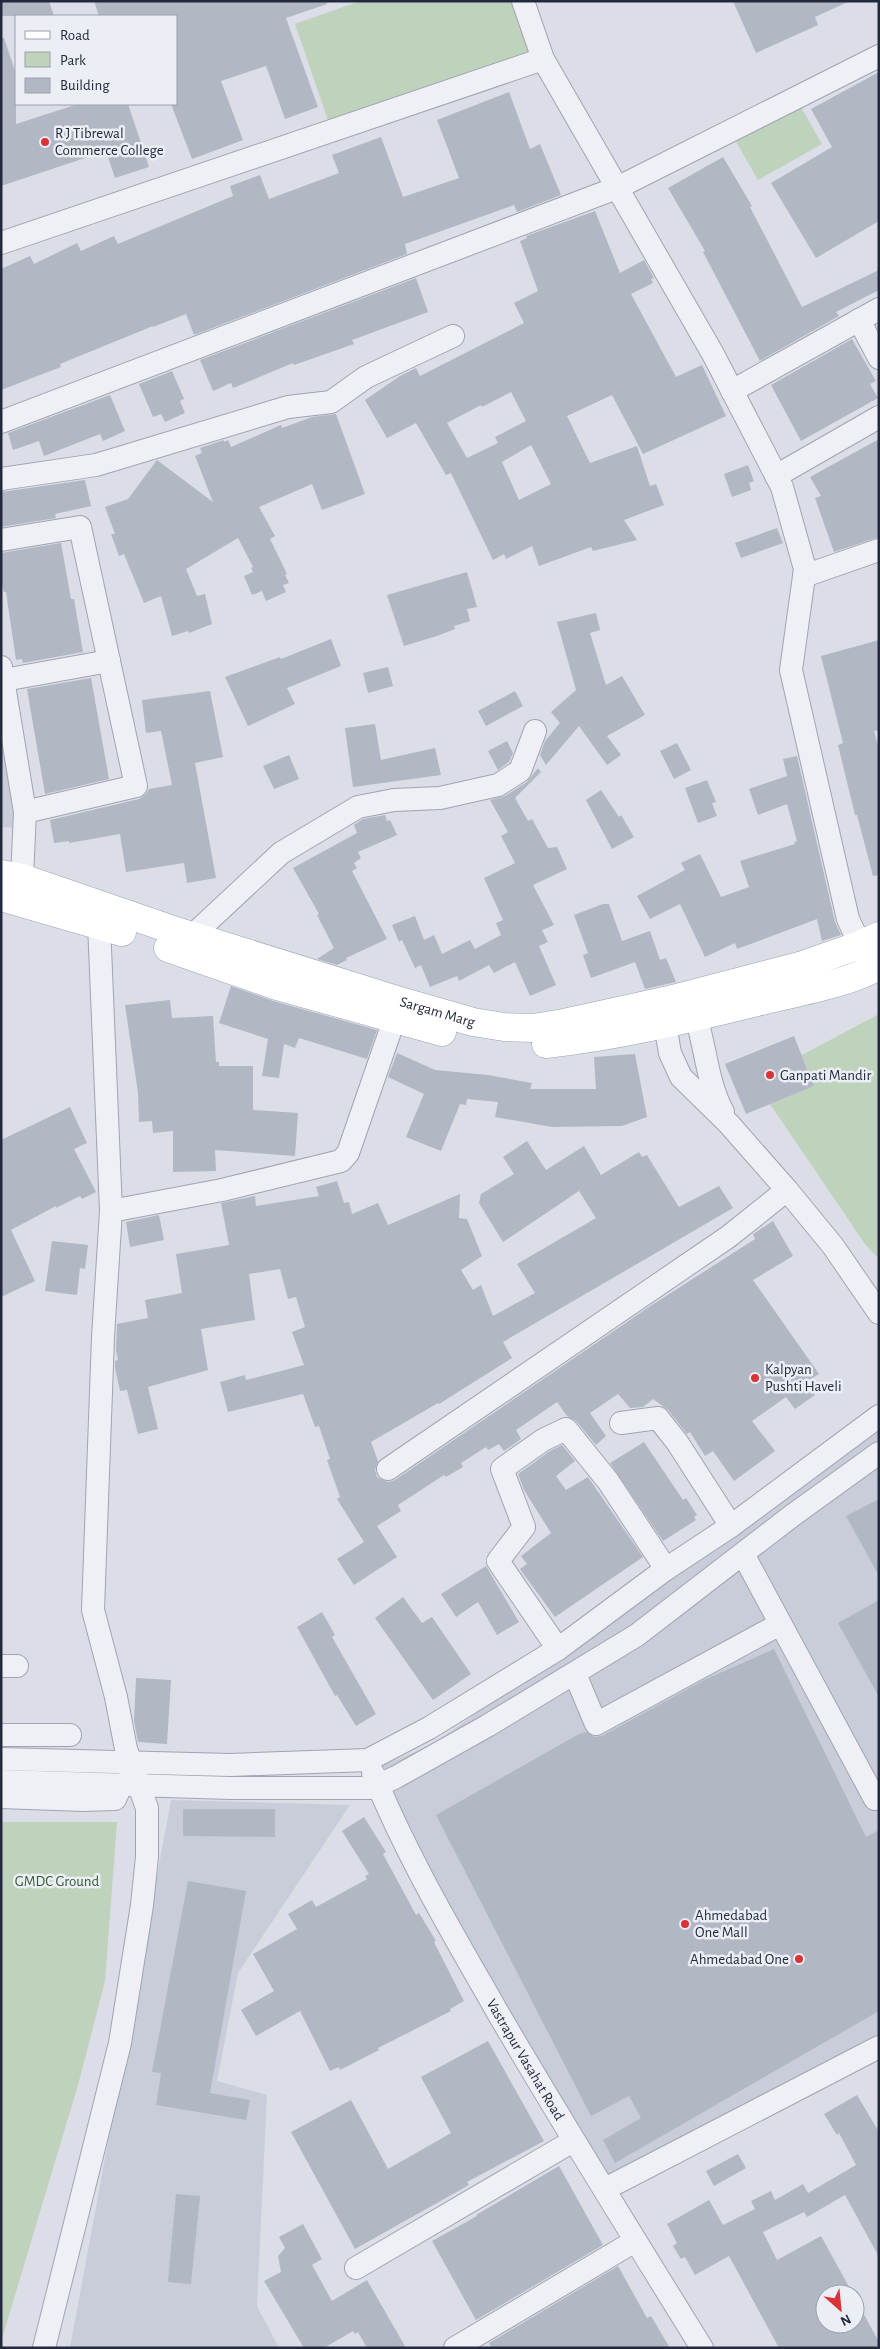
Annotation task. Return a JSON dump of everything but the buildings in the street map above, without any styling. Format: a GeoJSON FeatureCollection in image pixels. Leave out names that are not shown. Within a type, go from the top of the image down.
{"type":"FeatureCollection","features":[{"type":"Feature","properties":{"kind":"main road","name":"Sargam Marg"},"geometry":{"type":"LineString","coordinates":[[10,888],[100,915],[192,936],[473,1022],[504,1027],[533,1028],[677,1009],[742,1006],[834,983],[875,968]]}},
{"type":"Feature","properties":{"kind":"main road","name":"Sargam Marg"},"geometry":{"type":"LineString","coordinates":[[100,915],[277,986],[470,1040],[504,1044],[535,1045],[567,1042],[627,1031],[677,1009],[870,940]]}},
{"type":"Feature","properties":{"kind":"street"},"geometry":{"type":"LineString","coordinates":[[523,1],[543,60],[619,187],[732,391],[782,487],[805,569],[791,670],[848,919],[870,940],[875,968]]}},
{"type":"Feature","properties":{"kind":"street"},"geometry":{"type":"LineString","coordinates":[[1,422],[619,187],[879,56]]}},
{"type":"Feature","properties":{"kind":"street"},"geometry":{"type":"LineString","coordinates":[[1,243],[543,60]]}},
{"type":"Feature","properties":{"kind":"street"},"geometry":{"type":"LineString","coordinates":[[732,391],[879,309]]}},
{"type":"Feature","properties":{"kind":"street"},"geometry":{"type":"LineString","coordinates":[[859,320],[879,358]]}},
{"type":"Feature","properties":{"kind":"street"},"geometry":{"type":"LineString","coordinates":[[1,479],[96,465],[288,407],[331,402],[366,377],[453,336]]}},
{"type":"Feature","properties":{"kind":"street"},"geometry":{"type":"LineString","coordinates":[[776,476],[879,417]]}},
{"type":"Feature","properties":{"kind":"street"},"geometry":{"type":"LineString","coordinates":[[1,540],[80,527],[136,786],[25,812]]}},
{"type":"Feature","properties":{"kind":"street"},"geometry":{"type":"LineString","coordinates":[[804,576],[879,550]]}},
{"type":"Feature","properties":{"kind":"street"},"geometry":{"type":"LineString","coordinates":[[10,888],[25,812],[3,673],[109,662]]}},
{"type":"Feature","properties":{"kind":"street"},"geometry":{"type":"LineString","coordinates":[[192,936],[281,853],[358,807],[394,800],[440,798],[498,785],[520,771],[535,730]]}},
{"type":"Feature","properties":{"kind":"street"},"geometry":{"type":"LineString","coordinates":[[44,2348],[120,2043],[142,1906],[147,1857],[147,1808],[130,1784],[131,1763],[93,1610],[103,1337],[111,1211],[100,915]]}},
{"type":"Feature","properties":{"kind":"street"},"geometry":{"type":"LineString","coordinates":[[705,1062],[706,1044],[712,1031],[723,1016],[742,1006]]}},
{"type":"Feature","properties":{"kind":"street"},"geometry":{"type":"LineString","coordinates":[[670,1053],[677,1009]]}},
{"type":"Feature","properties":{"kind":"street"},"geometry":{"type":"LineString","coordinates":[[677,1009],[705,1062],[716,1099],[729,1124]]}},
{"type":"Feature","properties":{"kind":"street"},"geometry":{"type":"LineString","coordinates":[[111,1211],[222,1190],[341,1161],[348,1153],[394,1020]]}},
{"type":"Feature","properties":{"kind":"street"},"geometry":{"type":"LineString","coordinates":[[627,1031],[648,1034],[660,1042],[670,1053],[681,1077],[729,1124],[787,1190],[833,1246],[879,1313]]}},
{"type":"Feature","properties":{"kind":"street"},"geometry":{"type":"LineString","coordinates":[[388,1469],[728,1237],[787,1190]]}},
{"type":"Feature","properties":{"kind":"street"},"geometry":{"type":"LineString","coordinates":[[1,1759],[230,1765],[368,1760],[429,1728],[558,1649],[666,1569],[731,1526],[879,1416]]}},
{"type":"Feature","properties":{"kind":"street"},"geometry":{"type":"LineString","coordinates":[[621,1424],[658,1418],[677,1442],[731,1526]]}},
{"type":"Feature","properties":{"kind":"street"},"geometry":{"type":"LineString","coordinates":[[558,1649],[498,1561],[524,1527],[502,1469],[543,1440],[566,1429],[608,1481],[666,1569]]}},
{"type":"Feature","properties":{"kind":"street"},"geometry":{"type":"LineString","coordinates":[[1,1781],[231,1788],[373,1788],[396,1777],[575,1674],[637,1635],[879,1453]]}},
{"type":"Feature","properties":{"kind":"street"},"geometry":{"type":"LineString","coordinates":[[743,1554],[875,1799],[879,1797]]}},
{"type":"Feature","properties":{"kind":"street"},"geometry":{"type":"LineString","coordinates":[[575,1674],[596,1724],[780,1624]]}},
{"type":"Feature","properties":{"kind":"street"},"geometry":{"type":"LineString","coordinates":[[1,1735],[70,1735]]}},
{"type":"Feature","properties":{"kind":"street","name":"Vastrapur Vasahat Road"},"geometry":{"type":"LineString","coordinates":[[368,1760],[390,1816],[432,1899],[573,2142],[605,2189],[702,2348]]}},
{"type":"Feature","properties":{"kind":"street"},"geometry":{"type":"LineString","coordinates":[[1,1797],[83,1800],[115,1799],[130,1784]]}},
{"type":"Feature","properties":{"kind":"street"},"geometry":{"type":"LineString","coordinates":[[605,2189],[879,2047]]}},
{"type":"Feature","properties":{"kind":"street"},"geometry":{"type":"LineString","coordinates":[[356,2268],[573,2142]]}},
{"type":"Feature","properties":{"kind":"street"},"geometry":{"type":"LineString","coordinates":[[455,2348],[635,2241]]}},
{"type":"Feature","properties":{"kind":"shaded area"},"geometry":{"type":"Polygon","coordinates":[[[1,744],[17,808],[17,828],[1,827],[1,744]]]}},
{"type":"Feature","properties":{"kind":"shaded area","name":"Ahmedabad One Mall"},"geometry":{"type":"Polygon","coordinates":[[[879,1426],[879,2042],[607,2182],[372,1770],[433,1744],[879,1426]]]}},
{"type":"Feature","properties":{"kind":"shaded area"},"geometry":{"type":"Polygon","coordinates":[[[171,1800],[350,1805],[238,1973],[217,2081],[267,2095],[257,2306],[279,2348],[70,2348],[171,1800]]]}},
{"type":"Feature","properties":{"kind":"green space"},"geometry":{"type":"Polygon","coordinates":[[[360,1],[513,1],[532,55],[330,126],[295,24],[360,1]]]}},
{"type":"Feature","properties":{"kind":"green space"},"geometry":{"type":"Polygon","coordinates":[[[798,102],[822,144],[758,180],[734,138],[798,102]]]}},
{"type":"Feature","properties":{"kind":"green space"},"geometry":{"type":"Polygon","coordinates":[[[879,1014],[879,1259],[865,1244],[770,1104],[814,1086],[802,1055],[879,1014]]]}},
{"type":"Feature","properties":{"kind":"green space","name":"GMDC Ground"},"geometry":{"type":"Polygon","coordinates":[[[1,1822],[117,1822],[105,1981],[78,2085],[1,2342],[1,1822]]]}},
{"type":"Feature","properties":{"kind":"place","name":"R J Tibrewal Commerce College"},"geometry":{"type":"Point","coordinates":[45,142]}},
{"type":"Feature","properties":{"kind":"place","name":"Ganpati Mandir"},"geometry":{"type":"Point","coordinates":[770,1075]}},
{"type":"Feature","properties":{"kind":"place","name":"Kalpyan Pushti Haveli"},"geometry":{"type":"Point","coordinates":[755,1378]}},
{"type":"Feature","properties":{"kind":"place","name":"Ahmedabad One Mall"},"geometry":{"type":"Point","coordinates":[685,1924]}},
{"type":"Feature","properties":{"kind":"place","name":"Ahmedabad One"},"geometry":{"type":"Point","coordinates":[799,1959]}}]}
